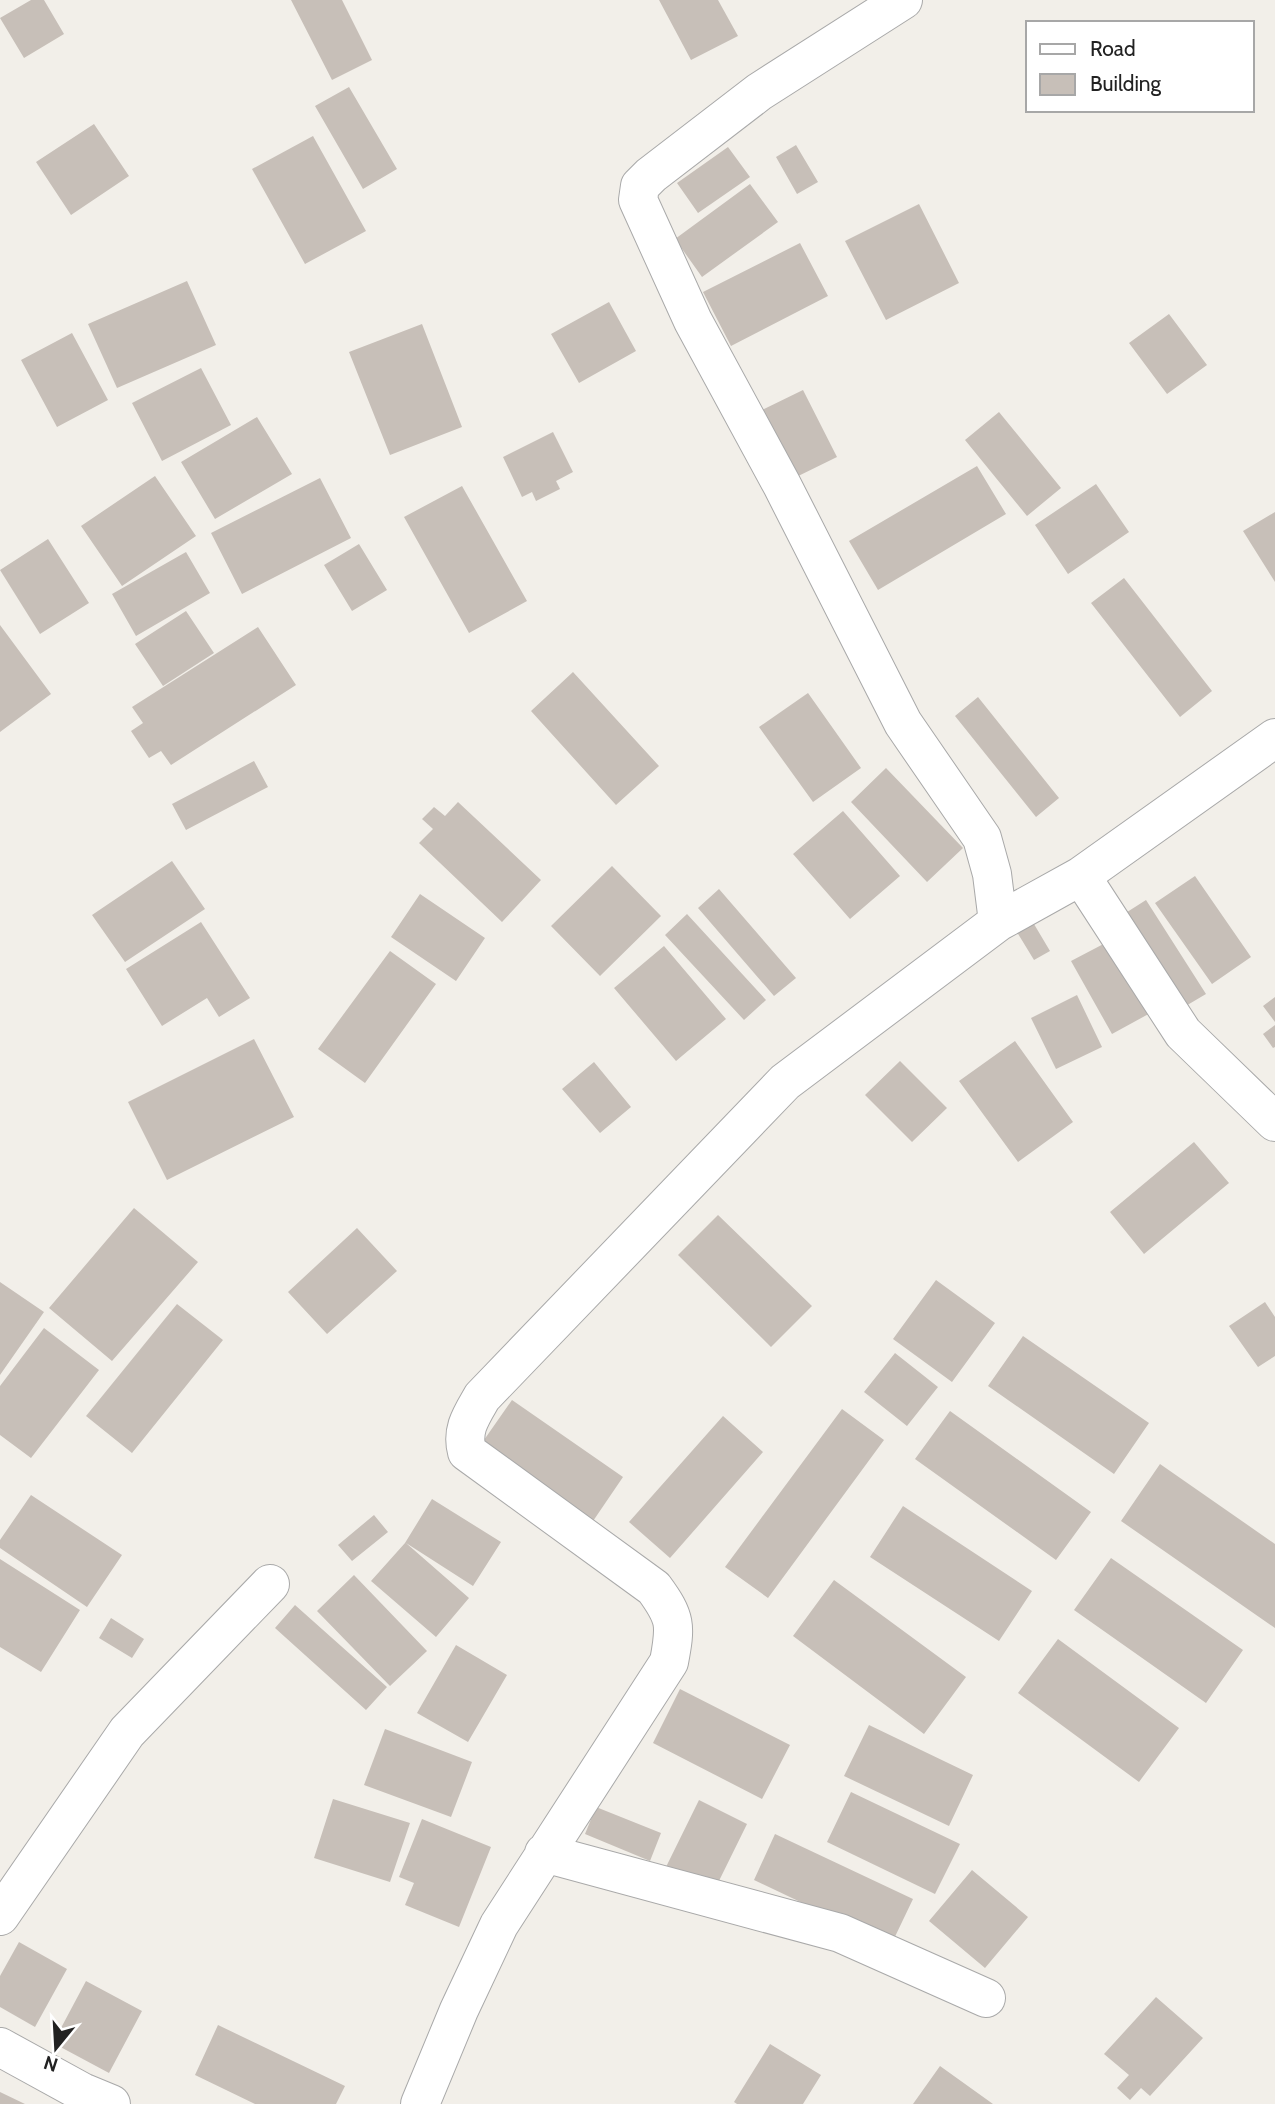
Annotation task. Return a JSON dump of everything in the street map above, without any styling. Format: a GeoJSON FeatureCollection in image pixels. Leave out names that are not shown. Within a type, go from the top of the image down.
{"type":"FeatureCollection","features":[{"type":"Feature","properties":{"kind":"street"},"geometry":{"type":"LineString","coordinates":[[903,0],[759,92],[651,175],[640,186],[638,200],[694,321],[794,508],[903,723],[982,838],[992,874],[998,922]]}},
{"type":"Feature","properties":{"kind":"street"},"geometry":{"type":"LineString","coordinates":[[420,2104],[458,2010],[499,1925],[670,1662],[674,1635],[670,1610],[654,1588],[467,1452],[463,1438],[468,1420],[482,1397],[785,1082],[998,922],[1081,876],[1275,738]]}},
{"type":"Feature","properties":{"kind":"street"},"geometry":{"type":"LineString","coordinates":[[1081,876],[1184,1033],[1275,1122]]}},
{"type":"Feature","properties":{"kind":"street"},"geometry":{"type":"LineString","coordinates":[[0,1916],[127,1732],[270,1584]]}},
{"type":"Feature","properties":{"kind":"street"},"geometry":{"type":"LineString","coordinates":[[544,1853],[840,1933],[986,1998]]}},
{"type":"Feature","properties":{"kind":"street"},"geometry":{"type":"LineString","coordinates":[[0,2047],[82,2092],[111,2104]]}},
{"type":"Feature","properties":{"kind":"building"},"geometry":{"type":"Polygon","coordinates":[[[31,0],[44,0],[64,34],[24,58],[0,18],[31,0]]]}},
{"type":"Feature","properties":{"kind":"building"},"geometry":{"type":"Polygon","coordinates":[[[291,0],[342,0],[372,60],[332,80],[291,0]]]}},
{"type":"Feature","properties":{"kind":"building"},"geometry":{"type":"Polygon","coordinates":[[[659,0],[718,0],[738,36],[691,60],[659,0]]]}},
{"type":"Feature","properties":{"kind":"building"},"geometry":{"type":"Polygon","coordinates":[[[349,87],[397,169],[363,189],[315,106],[349,87]]]}},
{"type":"Feature","properties":{"kind":"building"},"geometry":{"type":"Polygon","coordinates":[[[94,124],[129,176],[71,215],[36,162],[94,124]]]}},
{"type":"Feature","properties":{"kind":"building"},"geometry":{"type":"Polygon","coordinates":[[[313,136],[366,231],[305,264],[252,169],[313,136]]]}},
{"type":"Feature","properties":{"kind":"building"},"geometry":{"type":"Polygon","coordinates":[[[796,145],[818,182],[797,194],[776,157],[796,145]]]}},
{"type":"Feature","properties":{"kind":"building"},"geometry":{"type":"Polygon","coordinates":[[[728,147],[750,177],[698,213],[677,183],[728,147]]]}},
{"type":"Feature","properties":{"kind":"building"},"geometry":{"type":"Polygon","coordinates":[[[750,184],[778,222],[702,277],[675,239],[750,184]]]}},
{"type":"Feature","properties":{"kind":"building"},"geometry":{"type":"Polygon","coordinates":[[[919,204],[959,283],[886,320],[845,241],[919,204]]]}},
{"type":"Feature","properties":{"kind":"building"},"geometry":{"type":"Polygon","coordinates":[[[800,243],[828,296],[731,346],[703,292],[800,243]]]}},
{"type":"Feature","properties":{"kind":"building"},"geometry":{"type":"Polygon","coordinates":[[[187,281],[216,345],[117,388],[88,324],[187,281]]]}},
{"type":"Feature","properties":{"kind":"building"},"geometry":{"type":"Polygon","coordinates":[[[609,302],[636,351],[579,383],[551,334],[609,302]]]}},
{"type":"Feature","properties":{"kind":"building"},"geometry":{"type":"Polygon","coordinates":[[[1169,314],[1207,365],[1167,394],[1129,343],[1169,314]]]}},
{"type":"Feature","properties":{"kind":"building"},"geometry":{"type":"Polygon","coordinates":[[[422,324],[462,427],[390,455],[349,352],[422,324]]]}},
{"type":"Feature","properties":{"kind":"building"},"geometry":{"type":"Polygon","coordinates":[[[72,333],[108,400],[57,427],[21,360],[72,333]]]}},
{"type":"Feature","properties":{"kind":"building"},"geometry":{"type":"Polygon","coordinates":[[[201,368],[231,425],[162,461],[132,403],[201,368]]]}},
{"type":"Feature","properties":{"kind":"building"},"geometry":{"type":"Polygon","coordinates":[[[803,390],[837,457],[784,483],[750,416],[803,390]]]}},
{"type":"Feature","properties":{"kind":"building"},"geometry":{"type":"Polygon","coordinates":[[[999,412],[1061,488],[1027,516],[965,440],[999,412]]]}},
{"type":"Feature","properties":{"kind":"building"},"geometry":{"type":"Polygon","coordinates":[[[257,417],[292,474],[215,519],[181,462],[257,417]]]}},
{"type":"Feature","properties":{"kind":"building"},"geometry":{"type":"Polygon","coordinates":[[[553,432],[573,472],[556,481],[560,489],[536,501],[532,492],[522,497],[503,457],[553,432]]]}},
{"type":"Feature","properties":{"kind":"building"},"geometry":{"type":"Polygon","coordinates":[[[977,466],[1006,514],[878,590],[849,541],[977,466]]]}},
{"type":"Feature","properties":{"kind":"building"},"geometry":{"type":"Polygon","coordinates":[[[155,476],[196,536],[122,586],[81,526],[155,476]]]}},
{"type":"Feature","properties":{"kind":"building"},"geometry":{"type":"Polygon","coordinates":[[[320,478],[351,538],[242,594],[211,533],[320,478]]]}},
{"type":"Feature","properties":{"kind":"building"},"geometry":{"type":"Polygon","coordinates":[[[1096,484],[1129,532],[1068,574],[1035,525],[1096,484]]]}},
{"type":"Feature","properties":{"kind":"building"},"geometry":{"type":"Polygon","coordinates":[[[462,486],[527,601],[469,633],[404,517],[462,486]]]}},
{"type":"Feature","properties":{"kind":"building"},"geometry":{"type":"Polygon","coordinates":[[[1275,512],[1275,582],[1243,531],[1275,512]]]}},
{"type":"Feature","properties":{"kind":"building"},"geometry":{"type":"Polygon","coordinates":[[[48,539],[89,603],[40,634],[0,570],[48,539]]]}},
{"type":"Feature","properties":{"kind":"building"},"geometry":{"type":"Polygon","coordinates":[[[359,544],[387,590],[352,611],[324,565],[359,544]]]}},
{"type":"Feature","properties":{"kind":"building"},"geometry":{"type":"Polygon","coordinates":[[[186,552],[210,593],[136,636],[112,594],[186,552]]]}},
{"type":"Feature","properties":{"kind":"building"},"geometry":{"type":"Polygon","coordinates":[[[1124,578],[1212,691],[1180,717],[1091,603],[1124,578]]]}},
{"type":"Feature","properties":{"kind":"building"},"geometry":{"type":"Polygon","coordinates":[[[186,611],[214,653],[163,686],[135,644],[186,611]]]}},
{"type":"Feature","properties":{"kind":"building"},"geometry":{"type":"Polygon","coordinates":[[[0,625],[51,694],[0,732],[0,625]]]}},
{"type":"Feature","properties":{"kind":"building"},"geometry":{"type":"Polygon","coordinates":[[[258,627],[296,685],[171,765],[161,751],[149,758],[131,731],[143,723],[132,707],[258,627]]]}},
{"type":"Feature","properties":{"kind":"building"},"geometry":{"type":"Polygon","coordinates":[[[573,672],[659,766],[616,805],[531,711],[573,672]]]}},
{"type":"Feature","properties":{"kind":"building"},"geometry":{"type":"Polygon","coordinates":[[[808,693],[861,768],[813,802],[759,727],[808,693]]]}},
{"type":"Feature","properties":{"kind":"building"},"geometry":{"type":"Polygon","coordinates":[[[978,697],[1059,798],[1036,817],[955,716],[978,697]]]}},
{"type":"Feature","properties":{"kind":"building"},"geometry":{"type":"Polygon","coordinates":[[[254,761],[268,787],[186,830],[172,804],[254,761]]]}},
{"type":"Feature","properties":{"kind":"building"},"geometry":{"type":"Polygon","coordinates":[[[886,768],[963,848],[927,882],[851,802],[886,768]]]}},
{"type":"Feature","properties":{"kind":"building"},"geometry":{"type":"Polygon","coordinates":[[[458,802],[541,880],[502,922],[419,843],[433,829],[422,819],[434,807],[445,816],[458,802]]]}},
{"type":"Feature","properties":{"kind":"building"},"geometry":{"type":"Polygon","coordinates":[[[843,811],[900,876],[850,919],[793,854],[843,811]]]}},
{"type":"Feature","properties":{"kind":"building"},"geometry":{"type":"Polygon","coordinates":[[[172,861],[205,909],[125,962],[92,915],[172,861]]]}},
{"type":"Feature","properties":{"kind":"building"},"geometry":{"type":"Polygon","coordinates":[[[612,866],[661,916],[600,976],[551,926],[612,866]]]}},
{"type":"Feature","properties":{"kind":"building"},"geometry":{"type":"Polygon","coordinates":[[[1195,876],[1251,957],[1212,984],[1155,903],[1195,876]]]}},
{"type":"Feature","properties":{"kind":"building"},"geometry":{"type":"Polygon","coordinates":[[[719,889],[796,978],[774,996],[698,908],[719,889]]]}},
{"type":"Feature","properties":{"kind":"building"},"geometry":{"type":"Polygon","coordinates":[[[420,894],[485,938],[456,981],[391,937],[420,894]]]}},
{"type":"Feature","properties":{"kind":"building"},"geometry":{"type":"Polygon","coordinates":[[[1146,900],[1206,994],[1184,1007],[1124,914],[1146,900]]]}},
{"type":"Feature","properties":{"kind":"building"},"geometry":{"type":"Polygon","coordinates":[[[687,914],[766,1000],[744,1020],[665,935],[687,914]]]}},
{"type":"Feature","properties":{"kind":"building"},"geometry":{"type":"Polygon","coordinates":[[[1028,914],[1050,951],[1034,960],[1012,924],[1028,914]]]}},
{"type":"Feature","properties":{"kind":"building"},"geometry":{"type":"Polygon","coordinates":[[[201,922],[250,998],[219,1017],[207,998],[162,1026],[126,969],[201,922]]]}},
{"type":"Feature","properties":{"kind":"building"},"geometry":{"type":"Polygon","coordinates":[[[1113,939],[1154,1011],[1112,1034],[1071,961],[1113,939]]]}},
{"type":"Feature","properties":{"kind":"building"},"geometry":{"type":"Polygon","coordinates":[[[664,946],[726,1019],[676,1061],[614,988],[664,946]]]}},
{"type":"Feature","properties":{"kind":"building"},"geometry":{"type":"Polygon","coordinates":[[[390,951],[436,984],[365,1083],[318,1049],[390,951]]]}},
{"type":"Feature","properties":{"kind":"building"},"geometry":{"type":"Polygon","coordinates":[[[1077,995],[1102,1047],[1056,1069],[1031,1018],[1077,995]]]}},
{"type":"Feature","properties":{"kind":"building"},"geometry":{"type":"Polygon","coordinates":[[[1275,997],[1275,1022],[1263,1006],[1275,997]]]}},
{"type":"Feature","properties":{"kind":"building"},"geometry":{"type":"Polygon","coordinates":[[[1275,1025],[1275,1047],[1273,1048],[1263,1034],[1275,1025]]]}},
{"type":"Feature","properties":{"kind":"building"},"geometry":{"type":"Polygon","coordinates":[[[254,1039],[294,1117],[167,1180],[128,1102],[254,1039]]]}},
{"type":"Feature","properties":{"kind":"building"},"geometry":{"type":"Polygon","coordinates":[[[1015,1041],[1073,1122],[1018,1162],[959,1081],[1015,1041]]]}},
{"type":"Feature","properties":{"kind":"building"},"geometry":{"type":"Polygon","coordinates":[[[900,1061],[947,1108],[912,1142],[865,1095],[900,1061]]]}},
{"type":"Feature","properties":{"kind":"building"},"geometry":{"type":"Polygon","coordinates":[[[594,1062],[631,1107],[600,1133],[562,1089],[594,1062]]]}},
{"type":"Feature","properties":{"kind":"building"},"geometry":{"type":"Polygon","coordinates":[[[1194,1142],[1229,1183],[1144,1254],[1110,1212],[1194,1142]]]}},
{"type":"Feature","properties":{"kind":"building"},"geometry":{"type":"Polygon","coordinates":[[[134,1208],[198,1262],[112,1361],[49,1308],[134,1208]]]}},
{"type":"Feature","properties":{"kind":"building"},"geometry":{"type":"Polygon","coordinates":[[[718,1215],[812,1306],[771,1347],[678,1255],[718,1215]]]}},
{"type":"Feature","properties":{"kind":"building"},"geometry":{"type":"Polygon","coordinates":[[[357,1228],[397,1271],[327,1334],[288,1292],[357,1228]]]}},
{"type":"Feature","properties":{"kind":"building"},"geometry":{"type":"Polygon","coordinates":[[[936,1280],[995,1323],[952,1382],[893,1339],[936,1280]]]}},
{"type":"Feature","properties":{"kind":"building"},"geometry":{"type":"Polygon","coordinates":[[[0,1282],[44,1312],[0,1375],[0,1282]]]}},
{"type":"Feature","properties":{"kind":"building"},"geometry":{"type":"Polygon","coordinates":[[[1265,1302],[1275,1317],[1275,1356],[1258,1367],[1229,1326],[1265,1302]]]}},
{"type":"Feature","properties":{"kind":"building"},"geometry":{"type":"Polygon","coordinates":[[[177,1304],[223,1340],[132,1453],[86,1416],[177,1304]]]}},
{"type":"Feature","properties":{"kind":"building"},"geometry":{"type":"Polygon","coordinates":[[[44,1328],[99,1370],[31,1458],[0,1435],[0,1386],[44,1328]]]}},
{"type":"Feature","properties":{"kind":"building"},"geometry":{"type":"Polygon","coordinates":[[[1023,1336],[1149,1423],[1114,1474],[988,1386],[1023,1336]]]}},
{"type":"Feature","properties":{"kind":"building"},"geometry":{"type":"Polygon","coordinates":[[[895,1353],[938,1387],[907,1426],[864,1392],[895,1353]]]}},
{"type":"Feature","properties":{"kind":"building"},"geometry":{"type":"Polygon","coordinates":[[[512,1400],[623,1477],[589,1527],[477,1450],[512,1400]]]}},
{"type":"Feature","properties":{"kind":"building"},"geometry":{"type":"Polygon","coordinates":[[[842,1409],[884,1440],[768,1598],[725,1567],[842,1409]]]}},
{"type":"Feature","properties":{"kind":"building"},"geometry":{"type":"Polygon","coordinates":[[[950,1411],[1091,1512],[1056,1560],[915,1459],[950,1411]]]}},
{"type":"Feature","properties":{"kind":"building"},"geometry":{"type":"Polygon","coordinates":[[[723,1416],[763,1452],[670,1558],[629,1522],[723,1416]]]}},
{"type":"Feature","properties":{"kind":"building"},"geometry":{"type":"Polygon","coordinates":[[[1160,1464],[1275,1544],[1275,1628],[1121,1521],[1160,1464]]]}},
{"type":"Feature","properties":{"kind":"building"},"geometry":{"type":"Polygon","coordinates":[[[31,1495],[122,1555],[87,1607],[0,1548],[0,1540],[31,1495]]]}},
{"type":"Feature","properties":{"kind":"building"},"geometry":{"type":"Polygon","coordinates":[[[432,1499],[501,1542],[473,1586],[406,1543],[469,1598],[436,1637],[371,1581],[405,1543],[432,1499]]]}},
{"type":"Feature","properties":{"kind":"building"},"geometry":{"type":"Polygon","coordinates":[[[903,1506],[1032,1591],[999,1641],[870,1557],[903,1506]]]}},
{"type":"Feature","properties":{"kind":"building"},"geometry":{"type":"Polygon","coordinates":[[[374,1515],[388,1532],[352,1561],[338,1545],[374,1515]]]}},
{"type":"Feature","properties":{"kind":"building"},"geometry":{"type":"Polygon","coordinates":[[[1111,1558],[1243,1650],[1206,1703],[1074,1610],[1111,1558]]]}},
{"type":"Feature","properties":{"kind":"building"},"geometry":{"type":"Polygon","coordinates":[[[0,1559],[80,1610],[41,1672],[0,1647],[0,1559]]]}},
{"type":"Feature","properties":{"kind":"building"},"geometry":{"type":"Polygon","coordinates":[[[354,1575],[427,1651],[390,1686],[317,1611],[354,1575]]]}},
{"type":"Feature","properties":{"kind":"building"},"geometry":{"type":"Polygon","coordinates":[[[834,1580],[966,1677],[924,1734],[793,1636],[834,1580]]]}},
{"type":"Feature","properties":{"kind":"building"},"geometry":{"type":"Polygon","coordinates":[[[295,1605],[387,1687],[366,1710],[275,1628],[295,1605]]]}},
{"type":"Feature","properties":{"kind":"building"},"geometry":{"type":"Polygon","coordinates":[[[111,1618],[144,1639],[132,1658],[99,1638],[111,1618]]]}},
{"type":"Feature","properties":{"kind":"building"},"geometry":{"type":"Polygon","coordinates":[[[1058,1639],[1179,1728],[1139,1782],[1018,1693],[1058,1639]]]}},
{"type":"Feature","properties":{"kind":"building"},"geometry":{"type":"Polygon","coordinates":[[[456,1645],[507,1675],[468,1742],[417,1713],[456,1645]]]}},
{"type":"Feature","properties":{"kind":"building"},"geometry":{"type":"Polygon","coordinates":[[[680,1689],[790,1745],[762,1799],[653,1743],[680,1689]]]}},
{"type":"Feature","properties":{"kind":"building"},"geometry":{"type":"Polygon","coordinates":[[[869,1725],[973,1775],[949,1826],[844,1776],[869,1725]]]}},
{"type":"Feature","properties":{"kind":"building"},"geometry":{"type":"Polygon","coordinates":[[[385,1729],[472,1762],[451,1817],[364,1785],[385,1729]]]}},
{"type":"Feature","properties":{"kind":"building"},"geometry":{"type":"Polygon","coordinates":[[[851,1792],[960,1844],[935,1894],[827,1842],[851,1792]]]}},
{"type":"Feature","properties":{"kind":"building"},"geometry":{"type":"Polygon","coordinates":[[[333,1799],[410,1823],[390,1882],[314,1858],[333,1799]]]}},
{"type":"Feature","properties":{"kind":"building"},"geometry":{"type":"Polygon","coordinates":[[[699,1800],[747,1824],[714,1891],[666,1867],[699,1800]]]}},
{"type":"Feature","properties":{"kind":"building"},"geometry":{"type":"Polygon","coordinates":[[[596,1807],[661,1833],[650,1861],[585,1834],[596,1807]]]}},
{"type":"Feature","properties":{"kind":"building"},"geometry":{"type":"Polygon","coordinates":[[[422,1819],[491,1847],[459,1927],[405,1905],[414,1883],[399,1877],[422,1819]]]}},
{"type":"Feature","properties":{"kind":"building"},"geometry":{"type":"Polygon","coordinates":[[[775,1834],[913,1899],[891,1945],[754,1880],[775,1834]]]}},
{"type":"Feature","properties":{"kind":"building"},"geometry":{"type":"Polygon","coordinates":[[[972,1870],[1028,1917],[985,1968],[929,1921],[972,1870]]]}},
{"type":"Feature","properties":{"kind":"building"},"geometry":{"type":"Polygon","coordinates":[[[19,1942],[67,1969],[35,2027],[0,2007],[0,1976],[19,1942]]]}},
{"type":"Feature","properties":{"kind":"building"},"geometry":{"type":"Polygon","coordinates":[[[86,1981],[142,2011],[109,2073],[53,2043],[86,1981]]]}},
{"type":"Feature","properties":{"kind":"building"},"geometry":{"type":"Polygon","coordinates":[[[1156,1997],[1203,2038],[1150,2096],[1141,2088],[1130,2100],[1117,2088],[1129,2075],[1104,2054],[1156,1997]]]}},
{"type":"Feature","properties":{"kind":"building"},"geometry":{"type":"Polygon","coordinates":[[[218,2025],[345,2086],[336,2104],[255,2104],[195,2075],[218,2025]]]}},
{"type":"Feature","properties":{"kind":"building"},"geometry":{"type":"Polygon","coordinates":[[[770,2044],[821,2075],[803,2104],[737,2104],[734,2102],[770,2044]]]}},
{"type":"Feature","properties":{"kind":"building"},"geometry":{"type":"Polygon","coordinates":[[[940,2066],[993,2104],[913,2104],[940,2066]]]}},
{"type":"Feature","properties":{"kind":"building"},"geometry":{"type":"Polygon","coordinates":[[[0,2092],[25,2104],[0,2104],[0,2092]]]}}]}
